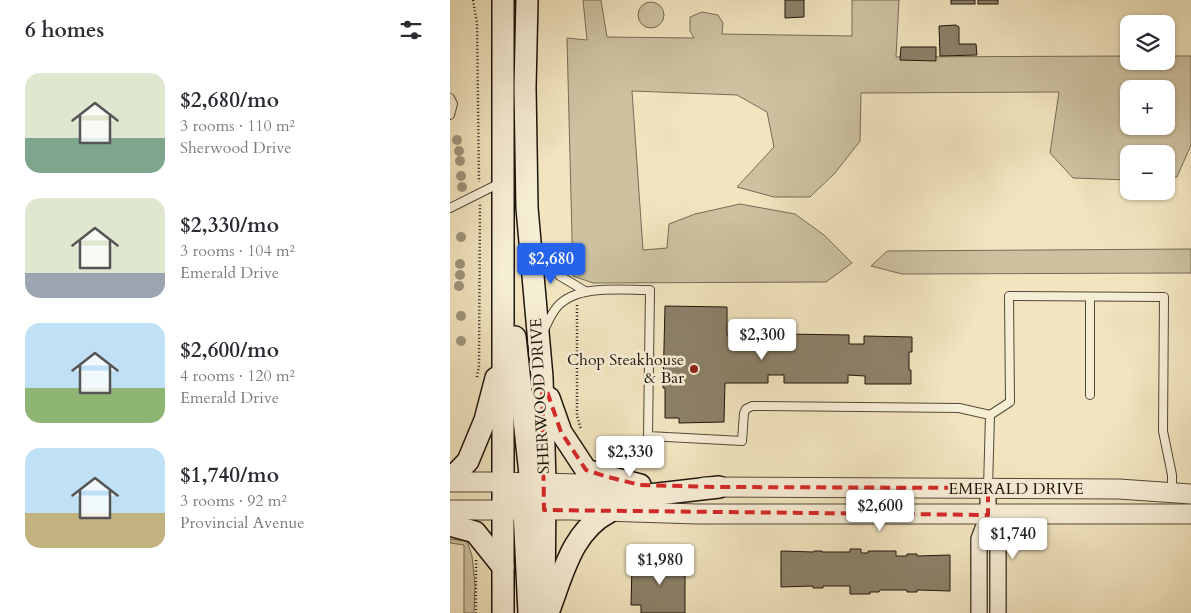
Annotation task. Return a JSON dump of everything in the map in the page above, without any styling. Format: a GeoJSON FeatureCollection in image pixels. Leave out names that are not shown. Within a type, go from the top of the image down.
{"type":"FeatureCollection","features":[{"type":"Feature","properties":{"kind":"main road"},"geometry":{"type":"LineString","coordinates":[[496,0],[504,39]]}},
{"type":"Feature","properties":{"kind":"main road","name":"SHERWOOD DRIVE"},"geometry":{"type":"LineString","coordinates":[[503,0],[503,482],[531,500]]}},
{"type":"Feature","properties":{"kind":"main road","name":"SHERWOOD DRIVE"},"geometry":{"type":"LineString","coordinates":[[527,0],[527,208],[542,377],[531,500],[546,613]]}},
{"type":"Feature","properties":{"kind":"main road"},"geometry":{"type":"LineString","coordinates":[[504,306],[516,340],[531,500],[529,613]]}},
{"type":"Feature","properties":{"kind":"main road"},"geometry":{"type":"LineString","coordinates":[[450,481],[468,461],[485,420],[504,351]]}},
{"type":"Feature","properties":{"kind":"main road"},"geometry":{"type":"LineString","coordinates":[[542,377],[561,432],[586,470],[640,485]]}},
{"type":"Feature","properties":{"kind":"main road"},"geometry":{"type":"LineString","coordinates":[[531,500],[649,495],[719,488]]}},
{"type":"Feature","properties":{"kind":"main road","name":"SHERWOOD DRIVE"},"geometry":{"type":"LineString","coordinates":[[503,613],[503,567],[531,500]]}},
{"type":"Feature","properties":{"kind":"main road"},"geometry":{"type":"LineString","coordinates":[[546,613],[575,542],[596,519],[609,512]]}},
{"type":"Feature","properties":{"kind":"main road"},"geometry":{"type":"LineString","coordinates":[[450,525],[475,532],[503,567]]}},
{"type":"Feature","properties":{"kind":"street","name":"EMERALD DRIVE"},"geometry":{"type":"LineString","coordinates":[[450,481],[503,482],[531,500],[571,510],[609,512],[697,514],[1191,514]]}},
{"type":"Feature","properties":{"kind":"street","name":"EMERALD DRIVE"},"geometry":{"type":"LineString","coordinates":[[450,510],[640,485],[719,488],[1119,489],[1191,494]]}},
{"type":"Feature","properties":{"kind":"street"},"geometry":{"type":"LineString","coordinates":[[979,613],[979,540],[988,515],[988,488]]}},
{"type":"Feature","properties":{"kind":"street"},"geometry":{"type":"LineString","coordinates":[[988,515],[998,537],[998,613]]}},
{"type":"Feature","properties":{"kind":"lane"},"geometry":{"type":"LineString","coordinates":[[450,98],[453,104],[450,116]]}},
{"type":"Feature","properties":{"kind":"lane"},"geometry":{"type":"LineString","coordinates":[[450,208],[504,181]]}},
{"type":"Feature","properties":{"kind":"lane"},"geometry":{"type":"LineString","coordinates":[[529,247],[560,276],[585,291]]}},
{"type":"Feature","properties":{"kind":"lane"},"geometry":{"type":"LineString","coordinates":[[539,340],[551,315],[566,299],[585,291],[650,290],[648,436],[742,441],[744,413],[746,409],[752,406],[959,408],[990,415],[1010,402],[1009,296],[1164,297],[1163,431],[1172,476],[1172,492]]}},
{"type":"Feature","properties":{"kind":"lane"},"geometry":{"type":"LineString","coordinates":[[1090,296],[1090,395]]}},
{"type":"Feature","properties":{"kind":"lane"},"geometry":{"type":"LineString","coordinates":[[988,488],[990,415]]}},
{"type":"Feature","properties":{"kind":"path"},"geometry":{"type":"LineString","coordinates":[[472,0],[477,23],[479,188]]}},
{"type":"Feature","properties":{"kind":"path"},"geometry":{"type":"LineString","coordinates":[[476,384],[479,366],[480,204]]}},
{"type":"Feature","properties":{"kind":"path"},"geometry":{"type":"LineString","coordinates":[[577,301],[578,416],[582,433]]}},
{"type":"Feature","properties":{"kind":"path"},"geometry":{"type":"LineString","coordinates":[[476,558],[476,613]]}},
{"type":"Feature","properties":{"kind":"highlighted area"},"geometry":{"type":"Polygon","coordinates":[[[542,377],[561,432],[586,470],[608,477],[640,485],[988,488],[988,515],[544,510],[542,377]]]}},
{"type":"Feature","properties":{"kind":"shaded area"},"geometry":{"type":"Polygon","coordinates":[[[583,0],[601,0],[607,37],[694,38],[690,31],[690,17],[702,12],[718,15],[723,23],[722,34],[852,36],[852,0],[899,0],[896,57],[1120,56],[1120,70],[1175,70],[1175,56],[1191,56],[1191,145],[1177,177],[1175,177],[1175,145],[1120,145],[1120,180],[1073,178],[1050,153],[1059,92],[861,93],[860,141],[835,173],[810,197],[774,197],[737,187],[774,147],[767,112],[737,95],[632,91],[643,250],[667,248],[669,224],[695,214],[740,204],[795,214],[824,235],[852,263],[826,282],[593,283],[573,276],[567,38],[587,40],[583,0]]]}},
{"type":"Feature","properties":{"kind":"shaded area"},"geometry":{"type":"Polygon","coordinates":[[[651,2],[660,6],[664,15],[660,24],[651,28],[642,24],[638,15],[642,6],[651,2]]]}},
{"type":"Feature","properties":{"kind":"shaded area"},"geometry":{"type":"Polygon","coordinates":[[[1191,249],[1191,273],[902,274],[871,266],[887,251],[1191,249]]]}},
{"type":"Feature","properties":{"kind":"shaded area"},"geometry":{"type":"Polygon","coordinates":[[[450,539],[467,541],[472,556],[475,584],[474,613],[464,613],[464,545],[450,543],[450,539]]]}},
{"type":"Feature","properties":{"kind":"building"},"geometry":{"type":"Polygon","coordinates":[[[785,0],[804,0],[804,17],[785,18],[785,0]]]}},
{"type":"Feature","properties":{"kind":"building"},"geometry":{"type":"Polygon","coordinates":[[[951,0],[975,0],[975,4],[951,4],[951,0]]]}},
{"type":"Feature","properties":{"kind":"building"},"geometry":{"type":"Polygon","coordinates":[[[978,0],[998,0],[998,4],[978,4],[978,0]]]}},
{"type":"Feature","properties":{"kind":"building"},"geometry":{"type":"Polygon","coordinates":[[[956,25],[959,27],[959,44],[976,44],[977,55],[940,56],[939,26],[956,25]]]}},
{"type":"Feature","properties":{"kind":"building"},"geometry":{"type":"Polygon","coordinates":[[[901,47],[936,47],[936,61],[900,60],[901,47]]]}},
{"type":"Feature","properties":{"kind":"building"},"geometry":{"type":"Polygon","coordinates":[[[665,306],[727,307],[727,335],[769,335],[769,343],[784,343],[785,334],[849,335],[849,344],[864,344],[864,336],[912,337],[912,352],[909,352],[911,384],[865,384],[865,376],[848,375],[848,383],[784,383],[784,375],[768,375],[768,383],[725,383],[724,422],[679,423],[679,418],[665,418],[665,388],[663,388],[665,306]]]}},
{"type":"Feature","properties":{"kind":"building"},"geometry":{"type":"Polygon","coordinates":[[[850,549],[861,549],[861,553],[868,553],[868,551],[896,551],[896,556],[907,556],[907,554],[917,554],[917,556],[950,555],[950,591],[917,590],[917,592],[907,592],[907,590],[880,590],[879,592],[870,592],[870,594],[850,594],[850,586],[823,586],[823,588],[813,588],[813,586],[781,587],[781,551],[850,552],[850,549]]]}},
{"type":"Feature","properties":{"kind":"building"},"geometry":{"type":"Polygon","coordinates":[[[657,557],[685,557],[685,613],[641,613],[641,605],[631,605],[632,566],[647,566],[647,560],[657,560],[657,557]]]}},
{"type":"Feature","properties":{"kind":"place","name":"Chop Steakhouse & Bar"},"geometry":{"type":"Point","coordinates":[694,369]}}]}
